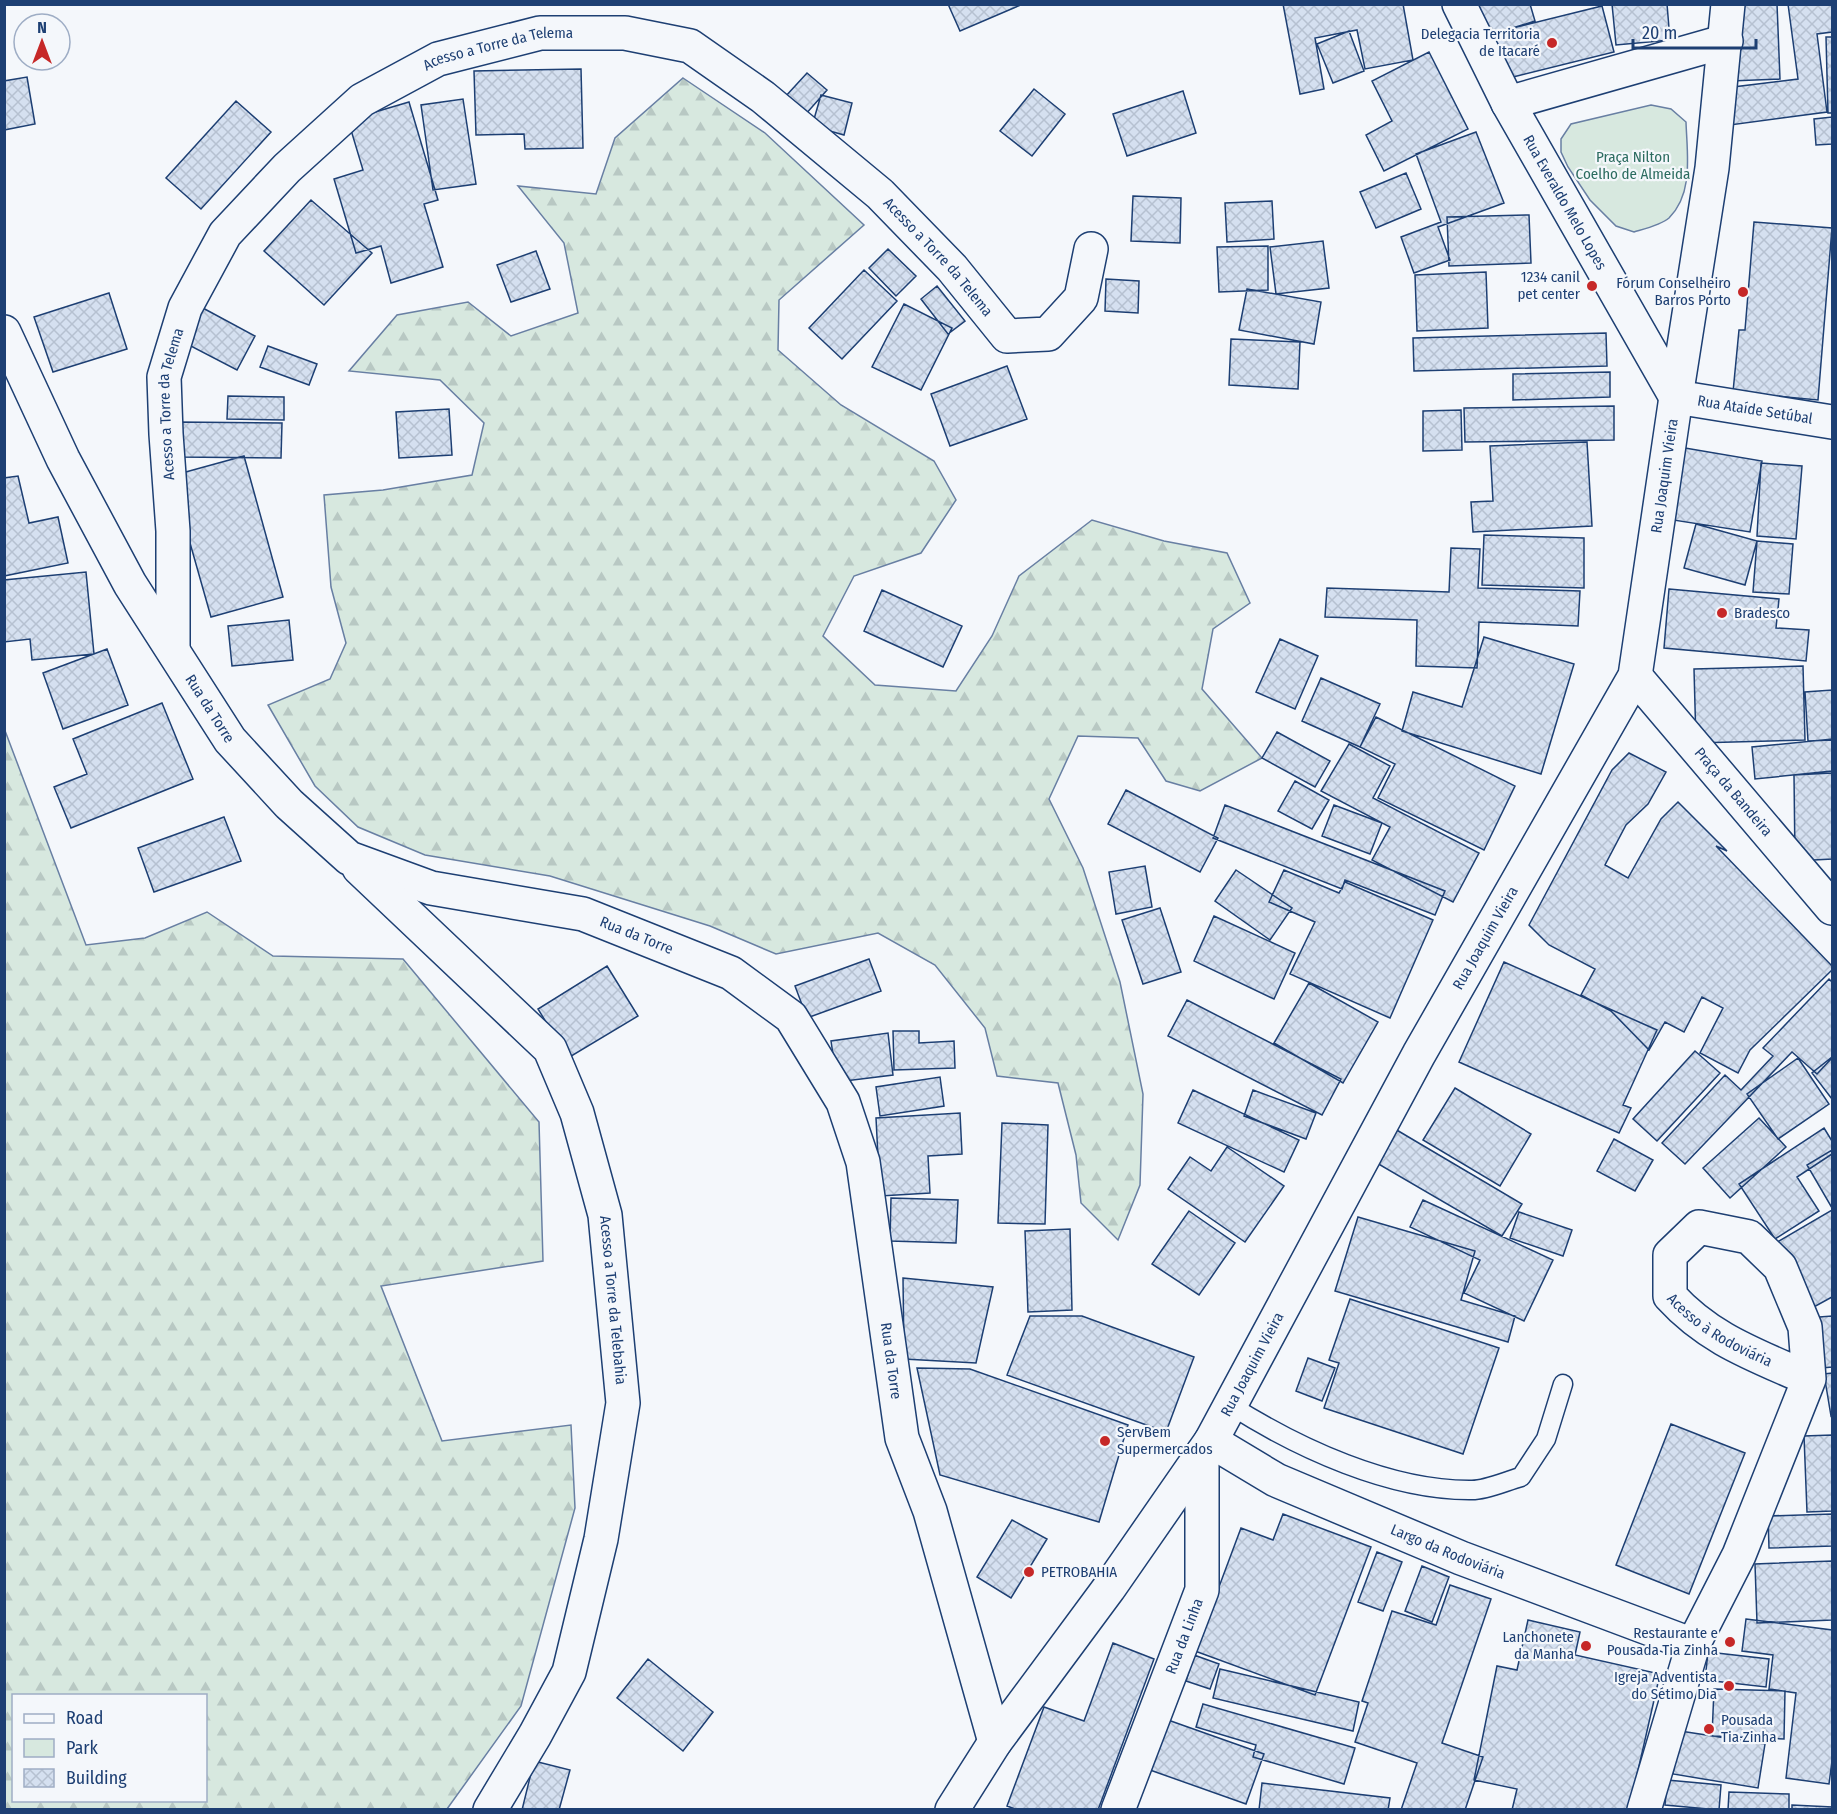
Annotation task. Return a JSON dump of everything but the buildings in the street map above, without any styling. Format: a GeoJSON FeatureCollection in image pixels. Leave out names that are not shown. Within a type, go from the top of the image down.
{"type":"FeatureCollection","features":[{"type":"Feature","properties":{"kind":"street","name":"Rua Everaldo Melo Lopes"},"geometry":{"type":"LineString","coordinates":[[1459,4],[1508,103],[1676,397]]}},
{"type":"Feature","properties":{"kind":"street","name":"Rua Joaquim Vieira"},"geometry":{"type":"LineString","coordinates":[[952,1809],[996,1742],[1109,1588],[1206,1448],[1419,1054],[1635,676],[1712,168],[1728,4]]}},
{"type":"Feature","properties":{"kind":"street","name":"Acesso a Torre da Telema"},"geometry":{"type":"LineString","coordinates":[[173,647],[173,531],[165,434],[164,377],[185,309],[225,234],[287,168],[362,100],[438,58],[540,33],[625,33],[690,46],[763,97],[880,194],[952,268],[1007,336],[1048,334],[1081,298],[1091,249]]}},
{"type":"Feature","properties":{"kind":"street"},"geometry":{"type":"LineString","coordinates":[[1508,103],[1726,41]]}},
{"type":"Feature","properties":{"kind":"street","name":"Rua da Torre"},"geometry":{"type":"LineString","coordinates":[[4,332],[68,469],[130,584],[173,647],[230,741],[289,804],[349,858],[431,888],[584,914],[731,973],[791,1017],[843,1102],[863,1162],[902,1438],[930,1511],[996,1742]]}},
{"type":"Feature","properties":{"kind":"street","name":"Rua Ataíde Setúbal"},"geometry":{"type":"LineString","coordinates":[[1676,397],[1833,422]]}},
{"type":"Feature","properties":{"kind":"street","name":"Praça da Bandeira"},"geometry":{"type":"LineString","coordinates":[[1635,676],[1833,908]]}},
{"type":"Feature","properties":{"kind":"street","name":"Acesso a Torre da Telebahia"},"geometry":{"type":"LineString","coordinates":[[349,858],[550,1049],[577,1113],[605,1215],[622,1403],[601,1539],[569,1672],[535,1735],[490,1809]]}},
{"type":"Feature","properties":{"kind":"street","name":"Acesso à Rodoviária"},"geometry":{"type":"LineString","coordinates":[[1644,1809],[1693,1645],[1739,1555],[1809,1379],[1805,1327],[1780,1267],[1749,1237],[1699,1227],[1671,1255],[1671,1296],[1687,1314],[1716,1337],[1809,1379]]}},
{"type":"Feature","properties":{"kind":"street","name":"Largo da Rodoviária"},"geometry":{"type":"LineString","coordinates":[[1206,1448],[1461,1558],[1693,1645]]}},
{"type":"Feature","properties":{"kind":"street","name":"Rua da Linha"},"geometry":{"type":"LineString","coordinates":[[1118,1809],[1202,1590],[1206,1448]]}},
{"type":"Feature","properties":{"kind":"lane"},"geometry":{"type":"LineString","coordinates":[[1230,1406],[1273,1433],[1351,1465],[1425,1487],[1474,1490],[1521,1477],[1546,1439],[1563,1384]]}},
{"type":"Feature","properties":{"kind":"green space"},"geometry":{"type":"Polygon","coordinates":[[[683,78],[765,133],[864,225],[779,300],[778,350],[841,405],[934,461],[956,500],[921,553],[854,576],[823,636],[875,685],[956,691],[992,636],[1019,576],[1092,520],[1164,541],[1227,553],[1250,603],[1213,629],[1202,689],[1262,758],[1200,791],[1166,781],[1138,738],[1078,736],[1049,799],[1083,868],[1120,982],[1143,1094],[1140,1185],[1118,1240],[1081,1203],[1076,1155],[1058,1083],[997,1076],[985,1028],[935,965],[878,933],[776,954],[710,926],[550,876],[425,855],[358,827],[315,786],[268,705],[330,679],[346,643],[331,587],[324,495],[383,490],[472,475],[484,423],[440,380],[349,371],[397,315],[468,302],[511,336],[578,313],[564,243],[518,186],[596,194],[615,138],[683,78]]]}},
{"type":"Feature","properties":{"kind":"green space","name":"Praça Nilton Coelho de Almeida"},"geometry":{"type":"Polygon","coordinates":[[[1651,105],[1671,109],[1686,122],[1688,160],[1686,185],[1677,208],[1669,218],[1657,225],[1634,232],[1616,226],[1590,200],[1568,167],[1561,152],[1561,139],[1571,124],[1651,105]]]}},
{"type":"Feature","properties":{"kind":"green space"},"geometry":{"type":"Polygon","coordinates":[[[4,728],[86,945],[145,938],[207,912],[273,956],[403,959],[539,1122],[543,1261],[381,1286],[442,1441],[571,1425],[575,1508],[521,1706],[447,1809],[5,1809],[4,728]]]}},
{"type":"Feature","properties":{"kind":"place","name":"Delegacia Territoria de Itacaré"},"geometry":{"type":"Point","coordinates":[1552,43]}},
{"type":"Feature","properties":{"kind":"place","name":"1234 canil pet center"},"geometry":{"type":"Point","coordinates":[1592,286]}},
{"type":"Feature","properties":{"kind":"place","name":"Fórum Conselheiro Barros Porto"},"geometry":{"type":"Point","coordinates":[1743,292]}},
{"type":"Feature","properties":{"kind":"place","name":"Bradesco"},"geometry":{"type":"Point","coordinates":[1722,613]}},
{"type":"Feature","properties":{"kind":"place","name":"ServBem Supermercados"},"geometry":{"type":"Point","coordinates":[1105,1441]}},
{"type":"Feature","properties":{"kind":"place","name":"PETROBAHIA"},"geometry":{"type":"Point","coordinates":[1029,1572]}},
{"type":"Feature","properties":{"kind":"place","name":"Restaurante e Pousada Tia Zinha"},"geometry":{"type":"Point","coordinates":[1730,1642]}},
{"type":"Feature","properties":{"kind":"place","name":"Lanchonete da Manha"},"geometry":{"type":"Point","coordinates":[1586,1646]}},
{"type":"Feature","properties":{"kind":"place","name":"Igreja Adventista do Sétimo Dia"},"geometry":{"type":"Point","coordinates":[1729,1686]}},
{"type":"Feature","properties":{"kind":"place","name":"Pousada Tia Zinha"},"geometry":{"type":"Point","coordinates":[1709,1729]}}]}
